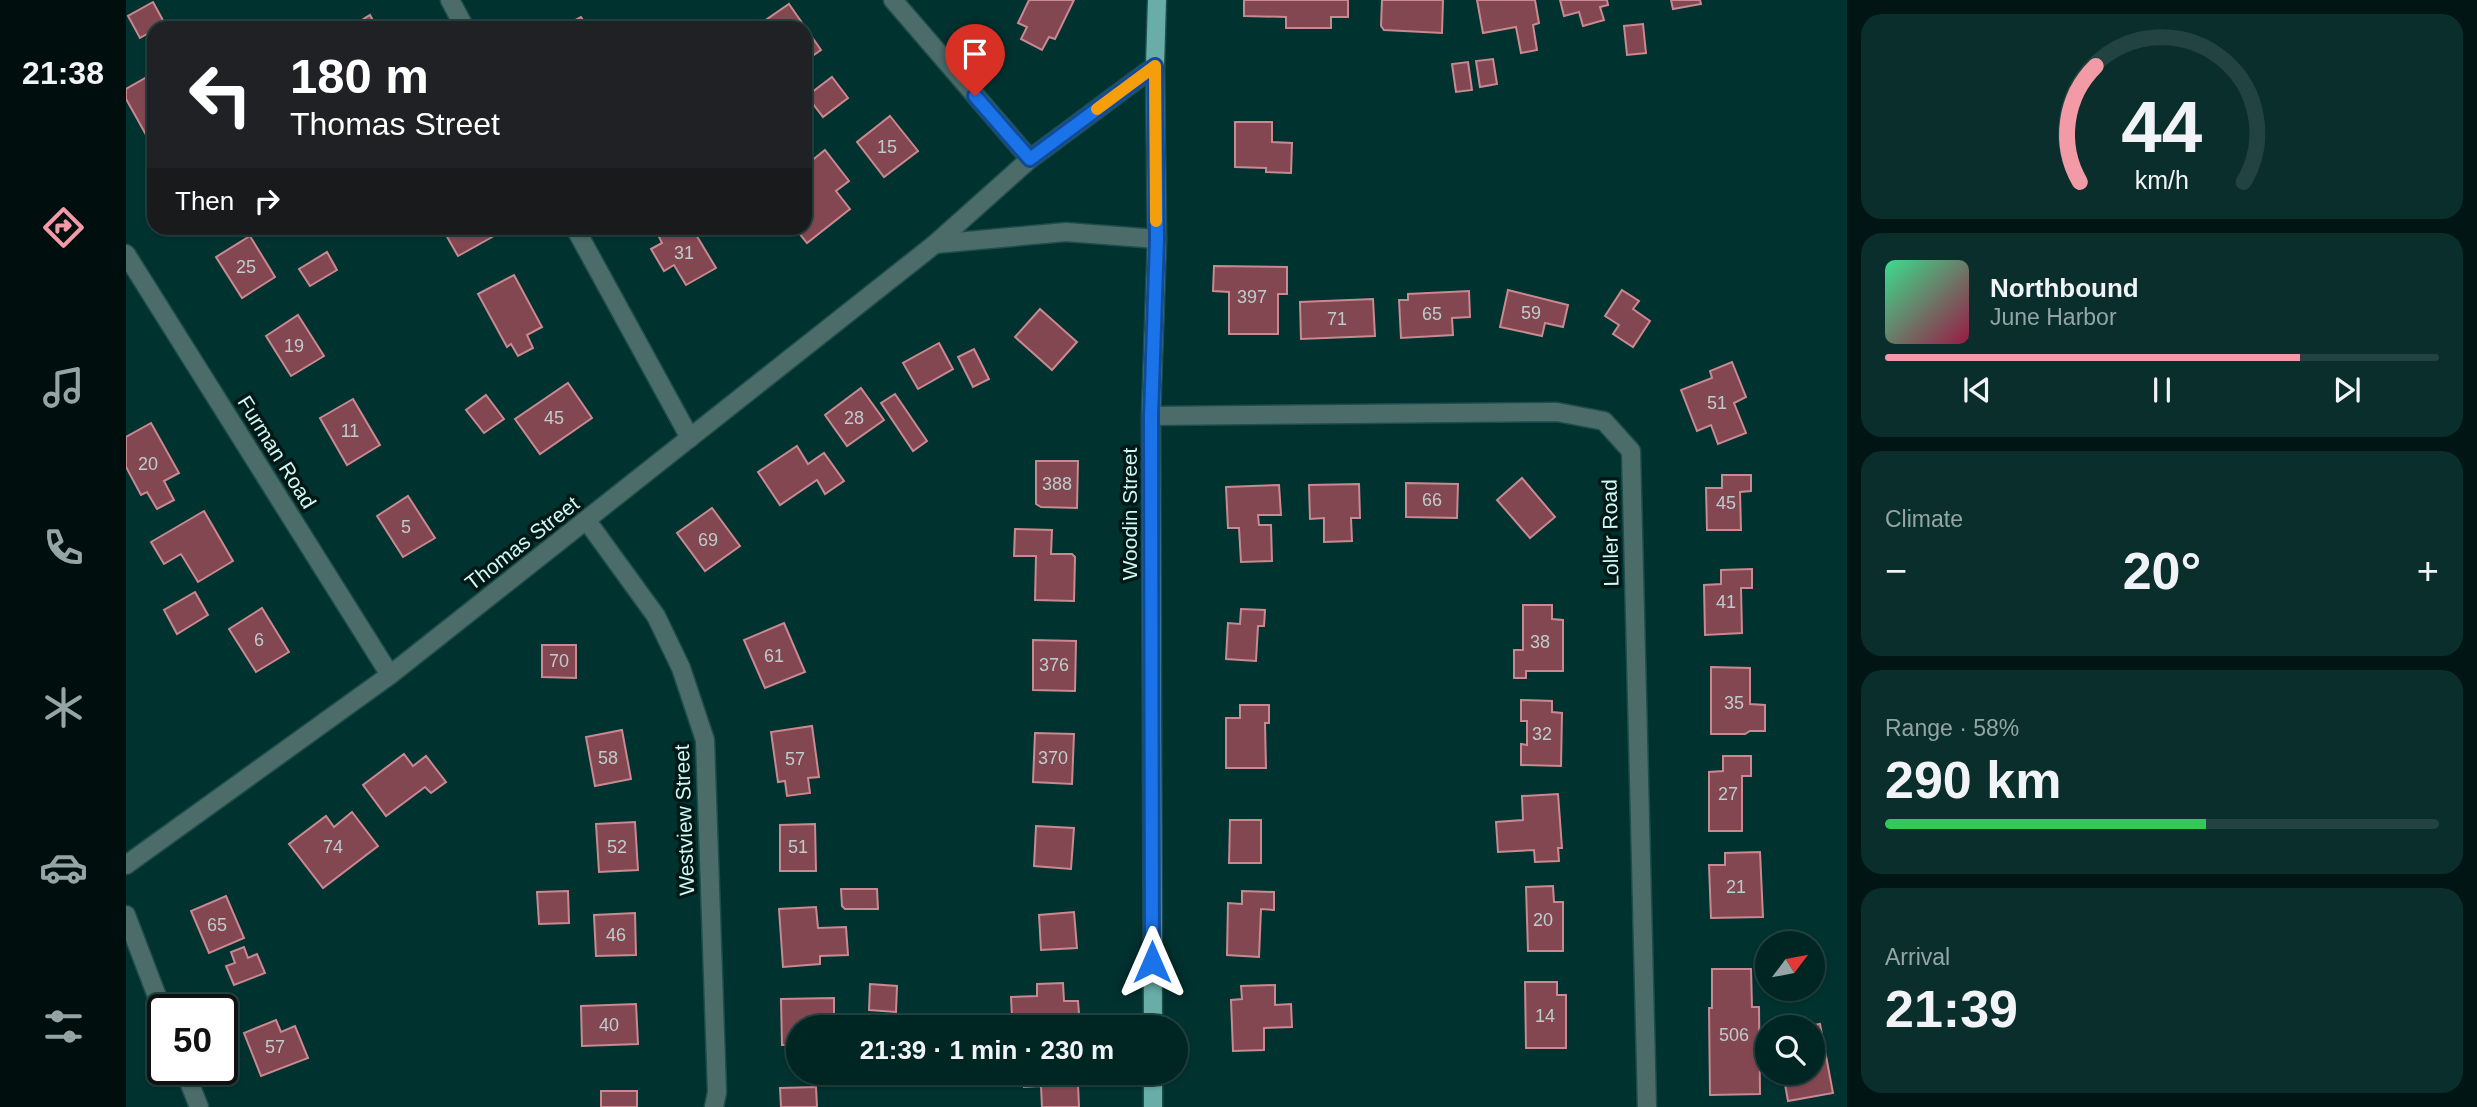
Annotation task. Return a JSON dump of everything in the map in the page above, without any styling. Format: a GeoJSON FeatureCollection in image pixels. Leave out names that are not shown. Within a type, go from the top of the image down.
{"type":"FeatureCollection","features":[{"type":"Feature","properties":{"kind":"main road","name":"Woodin Street"},"geometry":{"type":"LineString","coordinates":[[1153,1015],[1151,416],[1157,239],[1157,0]]}},
{"type":"Feature","properties":{"kind":"main road"},"geometry":{"type":"LineString","coordinates":[[1153,1085],[1153,1107]]}},
{"type":"Feature","properties":{"kind":"street"},"geometry":{"type":"LineString","coordinates":[[450,0],[461,21]]}},
{"type":"Feature","properties":{"kind":"street"},"geometry":{"type":"LineString","coordinates":[[893,0],[1030,159]]}},
{"type":"Feature","properties":{"kind":"street","name":"Thomas Street"},"geometry":{"type":"LineString","coordinates":[[126,865],[390,675],[935,244],[1030,159],[1155,66]]}},
{"type":"Feature","properties":{"kind":"street"},"geometry":{"type":"LineString","coordinates":[[935,244],[1066,232],[1157,239]]}},
{"type":"Feature","properties":{"kind":"street"},"geometry":{"type":"LineString","coordinates":[[579,235],[690,438]]}},
{"type":"Feature","properties":{"kind":"street","name":"Furman Road"},"geometry":{"type":"LineString","coordinates":[[126,254],[390,675]]}},
{"type":"Feature","properties":{"kind":"street","name":"Loller Road"},"geometry":{"type":"LineString","coordinates":[[1151,416],[1557,412],[1604,421],[1631,451],[1647,1107]]}},
{"type":"Feature","properties":{"kind":"street","name":"Westview Street"},"geometry":{"type":"LineString","coordinates":[[587,521],[656,617],[681,668],[705,740],[717,1092],[714,1107]]}},
{"type":"Feature","properties":{"kind":"street"},"geometry":{"type":"LineString","coordinates":[[126,915],[156,994]]}},
{"type":"Feature","properties":{"kind":"street"},"geometry":{"type":"LineString","coordinates":[[190,1085],[199,1107]]}},
{"type":"Feature","properties":{"kind":"building"},"geometry":{"type":"Polygon","coordinates":[[[1029,0],[1074,0],[1055,39],[1049,37],[1042,50],[1021,39],[1027,27],[1018,23],[1029,0]]]}},
{"type":"Feature","properties":{"kind":"building"},"geometry":{"type":"Polygon","coordinates":[[[1244,0],[1348,0],[1348,17],[1331,17],[1331,28],[1286,28],[1286,17],[1244,16],[1244,0]]]}},
{"type":"Feature","properties":{"kind":"building"},"geometry":{"type":"Polygon","coordinates":[[[1382,0],[1443,0],[1442,33],[1384,30],[1381,26],[1382,0]]]}},
{"type":"Feature","properties":{"kind":"building"},"geometry":{"type":"Polygon","coordinates":[[[1477,0],[1535,0],[1539,23],[1533,25],[1537,50],[1521,53],[1516,27],[1483,33],[1477,0]]]}},
{"type":"Feature","properties":{"kind":"building"},"geometry":{"type":"Polygon","coordinates":[[[1560,0],[1607,0],[1608,5],[1600,7],[1604,20],[1583,26],[1579,12],[1564,16],[1560,0]]]}},
{"type":"Feature","properties":{"kind":"building"},"geometry":{"type":"Polygon","coordinates":[[[1671,0],[1700,0],[1701,4],[1673,9],[1671,0]]]}},
{"type":"Feature","properties":{"kind":"building"},"geometry":{"type":"Polygon","coordinates":[[[153,2],[163,21],[147,21],[147,34],[140,38],[128,16],[153,2]]]}},
{"type":"Feature","properties":{"kind":"building"},"geometry":{"type":"Polygon","coordinates":[[[789,4],[801,21],[764,21],[789,4]]]}},
{"type":"Feature","properties":{"kind":"building"},"geometry":{"type":"Polygon","coordinates":[[[370,15],[373,21],[360,21],[370,15]]]}},
{"type":"Feature","properties":{"kind":"building"},"geometry":{"type":"Polygon","coordinates":[[[1643,24],[1646,53],[1627,55],[1624,26],[1643,24]]]}},
{"type":"Feature","properties":{"kind":"building"},"geometry":{"type":"Polygon","coordinates":[[[812,37],[821,50],[812,56],[812,37]]]}},
{"type":"Feature","properties":{"kind":"building"},"geometry":{"type":"Polygon","coordinates":[[[1493,59],[1497,84],[1480,87],[1476,61],[1493,59]]]}},
{"type":"Feature","properties":{"kind":"building"},"geometry":{"type":"Polygon","coordinates":[[[1468,62],[1472,90],[1456,92],[1452,64],[1468,62]]]}},
{"type":"Feature","properties":{"kind":"building"},"geometry":{"type":"Polygon","coordinates":[[[147,77],[147,136],[126,99],[126,89],[147,77]]]}},
{"type":"Feature","properties":{"kind":"building"},"geometry":{"type":"Polygon","coordinates":[[[832,77],[848,98],[823,117],[812,103],[812,92],[832,77]]]}},
{"type":"Feature","properties":{"kind":"building"},"geometry":{"type":"Polygon","coordinates":[[[890,116],[918,151],[884,177],[857,142],[890,116]]]}},
{"type":"Feature","properties":{"kind":"building"},"geometry":{"type":"Polygon","coordinates":[[[1235,122],[1272,122],[1272,142],[1292,143],[1291,173],[1266,172],[1266,168],[1235,167],[1235,122]]]}},
{"type":"Feature","properties":{"kind":"building"},"geometry":{"type":"Polygon","coordinates":[[[825,150],[849,181],[836,191],[850,209],[807,243],[801,235],[812,235],[812,160],[825,150]]]}},
{"type":"Feature","properties":{"kind":"building"},"geometry":{"type":"Polygon","coordinates":[[[446,235],[494,236],[458,256],[446,235]]]}},
{"type":"Feature","properties":{"kind":"building"},"geometry":{"type":"Polygon","coordinates":[[[696,235],[716,268],[686,285],[674,265],[664,271],[651,249],[662,243],[659,237],[696,235]]]}},
{"type":"Feature","properties":{"kind":"building"},"geometry":{"type":"Polygon","coordinates":[[[250,236],[275,277],[242,298],[216,257],[250,236]]]}},
{"type":"Feature","properties":{"kind":"building"},"geometry":{"type":"Polygon","coordinates":[[[327,252],[337,270],[310,286],[299,269],[327,252]]]}},
{"type":"Feature","properties":{"kind":"building"},"geometry":{"type":"Polygon","coordinates":[[[1214,266],[1287,267],[1287,294],[1278,294],[1278,334],[1229,334],[1229,292],[1213,291],[1214,266]]]}},
{"type":"Feature","properties":{"kind":"building"},"geometry":{"type":"Polygon","coordinates":[[[514,275],[542,327],[527,335],[533,348],[518,356],[511,344],[507,347],[478,294],[514,275]]]}},
{"type":"Feature","properties":{"kind":"building"},"geometry":{"type":"Polygon","coordinates":[[[1508,290],[1568,305],[1563,327],[1545,323],[1542,336],[1500,327],[1508,290]]]}},
{"type":"Feature","properties":{"kind":"building"},"geometry":{"type":"Polygon","coordinates":[[[1622,290],[1639,301],[1633,309],[1650,321],[1633,347],[1613,334],[1619,325],[1605,316],[1622,290]]]}},
{"type":"Feature","properties":{"kind":"building"},"geometry":{"type":"Polygon","coordinates":[[[1469,291],[1470,317],[1452,318],[1453,335],[1401,338],[1399,300],[1408,300],[1408,294],[1469,291]]]}},
{"type":"Feature","properties":{"kind":"building"},"geometry":{"type":"Polygon","coordinates":[[[1373,299],[1375,336],[1301,339],[1300,302],[1373,299]]]}},
{"type":"Feature","properties":{"kind":"building"},"geometry":{"type":"Polygon","coordinates":[[[1040,309],[1077,342],[1052,370],[1015,337],[1040,309]]]}},
{"type":"Feature","properties":{"kind":"building"},"geometry":{"type":"Polygon","coordinates":[[[298,315],[324,356],[291,376],[266,336],[298,315]]]}},
{"type":"Feature","properties":{"kind":"building"},"geometry":{"type":"Polygon","coordinates":[[[939,343],[953,369],[918,389],[903,363],[939,343]]]}},
{"type":"Feature","properties":{"kind":"building"},"geometry":{"type":"Polygon","coordinates":[[[974,349],[989,379],[973,387],[958,357],[974,349]]]}},
{"type":"Feature","properties":{"kind":"building"},"geometry":{"type":"Polygon","coordinates":[[[1732,362],[1746,397],[1734,403],[1746,433],[1718,444],[1711,425],[1697,431],[1681,390],[1712,378],[1710,371],[1732,362]]]}},
{"type":"Feature","properties":{"kind":"building"},"geometry":{"type":"Polygon","coordinates":[[[568,383],[592,418],[540,454],[515,419],[568,383]]]}},
{"type":"Feature","properties":{"kind":"building"},"geometry":{"type":"Polygon","coordinates":[[[861,388],[884,420],[847,446],[825,415],[861,388]]]}},
{"type":"Feature","properties":{"kind":"building"},"geometry":{"type":"Polygon","coordinates":[[[895,394],[927,441],[913,451],[881,403],[895,394]]]}},
{"type":"Feature","properties":{"kind":"building"},"geometry":{"type":"Polygon","coordinates":[[[486,395],[504,419],[484,433],[466,410],[486,395]]]}},
{"type":"Feature","properties":{"kind":"building"},"geometry":{"type":"Polygon","coordinates":[[[353,399],[380,445],[347,465],[320,418],[353,399]]]}},
{"type":"Feature","properties":{"kind":"building"},"geometry":{"type":"Polygon","coordinates":[[[151,423],[179,473],[164,481],[174,500],[157,509],[147,492],[141,495],[126,467],[126,437],[151,423]]]}},
{"type":"Feature","properties":{"kind":"building"},"geometry":{"type":"Polygon","coordinates":[[[797,446],[808,464],[824,453],[844,481],[825,494],[817,480],[780,505],[758,472],[797,446]]]}},
{"type":"Feature","properties":{"kind":"building"},"geometry":{"type":"Polygon","coordinates":[[[1036,461],[1078,461],[1077,508],[1041,507],[1036,504],[1036,461]]]}},
{"type":"Feature","properties":{"kind":"building"},"geometry":{"type":"Polygon","coordinates":[[[1722,475],[1751,475],[1751,491],[1740,492],[1741,530],[1707,530],[1706,488],[1722,488],[1722,475]]]}},
{"type":"Feature","properties":{"kind":"building"},"geometry":{"type":"Polygon","coordinates":[[[1522,478],[1555,517],[1530,538],[1497,500],[1522,478]]]}},
{"type":"Feature","properties":{"kind":"building"},"geometry":{"type":"Polygon","coordinates":[[[1406,483],[1458,484],[1457,518],[1406,517],[1406,483]]]}},
{"type":"Feature","properties":{"kind":"building"},"geometry":{"type":"Polygon","coordinates":[[[1359,484],[1360,518],[1351,518],[1352,541],[1324,542],[1324,518],[1310,519],[1309,485],[1359,484]]]}},
{"type":"Feature","properties":{"kind":"building"},"geometry":{"type":"Polygon","coordinates":[[[1279,485],[1281,515],[1258,515],[1259,525],[1271,525],[1272,561],[1241,562],[1239,528],[1228,528],[1226,487],[1279,485]]]}},
{"type":"Feature","properties":{"kind":"building"},"geometry":{"type":"Polygon","coordinates":[[[408,496],[435,538],[403,557],[377,516],[408,496]]]}},
{"type":"Feature","properties":{"kind":"building"},"geometry":{"type":"Polygon","coordinates":[[[712,508],[740,546],[705,571],[677,533],[712,508]]]}},
{"type":"Feature","properties":{"kind":"building"},"geometry":{"type":"Polygon","coordinates":[[[204,511],[233,561],[198,582],[181,554],[164,564],[151,542],[204,511]]]}},
{"type":"Feature","properties":{"kind":"building"},"geometry":{"type":"Polygon","coordinates":[[[1015,529],[1052,530],[1051,554],[1072,554],[1075,557],[1074,601],[1035,600],[1036,556],[1014,556],[1015,529]]]}},
{"type":"Feature","properties":{"kind":"building"},"geometry":{"type":"Polygon","coordinates":[[[1752,569],[1752,588],[1741,588],[1742,633],[1705,635],[1704,585],[1721,584],[1721,570],[1752,569]]]}},
{"type":"Feature","properties":{"kind":"building"},"geometry":{"type":"Polygon","coordinates":[[[195,592],[208,615],[177,634],[164,610],[195,592]]]}},
{"type":"Feature","properties":{"kind":"building"},"geometry":{"type":"Polygon","coordinates":[[[1523,605],[1552,605],[1552,619],[1563,620],[1563,671],[1526,671],[1526,678],[1514,678],[1514,650],[1523,650],[1523,605]]]}},
{"type":"Feature","properties":{"kind":"building"},"geometry":{"type":"Polygon","coordinates":[[[262,608],[289,652],[256,672],[229,629],[262,608]]]}},
{"type":"Feature","properties":{"kind":"building"},"geometry":{"type":"Polygon","coordinates":[[[1241,609],[1265,610],[1264,626],[1258,626],[1256,661],[1226,659],[1228,623],[1240,624],[1241,609]]]}},
{"type":"Feature","properties":{"kind":"building"},"geometry":{"type":"Polygon","coordinates":[[[784,623],[805,672],[765,688],[744,640],[784,623]]]}},
{"type":"Feature","properties":{"kind":"building"},"geometry":{"type":"Polygon","coordinates":[[[1033,640],[1076,641],[1075,691],[1033,690],[1033,640]]]}},
{"type":"Feature","properties":{"kind":"building"},"geometry":{"type":"Polygon","coordinates":[[[542,645],[576,645],[576,678],[542,677],[542,645]]]}},
{"type":"Feature","properties":{"kind":"building"},"geometry":{"type":"Polygon","coordinates":[[[1711,667],[1750,668],[1750,704],[1765,705],[1765,731],[1711,734],[1711,667]]]}},
{"type":"Feature","properties":{"kind":"building"},"geometry":{"type":"Polygon","coordinates":[[[1521,700],[1552,701],[1552,712],[1562,713],[1561,766],[1521,765],[1521,744],[1527,745],[1527,721],[1521,721],[1521,700]]]}},
{"type":"Feature","properties":{"kind":"building"},"geometry":{"type":"Polygon","coordinates":[[[1240,705],[1269,705],[1269,723],[1265,723],[1266,768],[1226,768],[1226,718],[1240,718],[1240,705]]]}},
{"type":"Feature","properties":{"kind":"building"},"geometry":{"type":"Polygon","coordinates":[[[812,726],[819,777],[808,778],[810,793],[787,796],[785,781],[778,782],[771,732],[812,726]]]}},
{"type":"Feature","properties":{"kind":"building"},"geometry":{"type":"Polygon","coordinates":[[[622,730],[631,779],[595,786],[586,737],[622,730]]]}},
{"type":"Feature","properties":{"kind":"building"},"geometry":{"type":"Polygon","coordinates":[[[1035,733],[1074,734],[1072,784],[1033,782],[1035,733]]]}},
{"type":"Feature","properties":{"kind":"building"},"geometry":{"type":"Polygon","coordinates":[[[404,754],[413,766],[426,756],[446,782],[431,793],[425,787],[386,816],[363,785],[404,754]]]}},
{"type":"Feature","properties":{"kind":"building"},"geometry":{"type":"Polygon","coordinates":[[[1723,756],[1751,756],[1751,776],[1742,776],[1742,831],[1709,831],[1709,772],[1723,771],[1723,756]]]}},
{"type":"Feature","properties":{"kind":"building"},"geometry":{"type":"Polygon","coordinates":[[[1558,794],[1562,848],[1558,848],[1559,861],[1535,862],[1534,850],[1498,852],[1496,822],[1523,820],[1522,796],[1558,794]]]}},
{"type":"Feature","properties":{"kind":"building"},"geometry":{"type":"Polygon","coordinates":[[[352,812],[378,846],[323,888],[289,844],[326,816],[334,827],[352,812]]]}},
{"type":"Feature","properties":{"kind":"building"},"geometry":{"type":"Polygon","coordinates":[[[1230,820],[1261,820],[1261,863],[1229,863],[1230,820]]]}},
{"type":"Feature","properties":{"kind":"building"},"geometry":{"type":"Polygon","coordinates":[[[635,822],[638,870],[599,872],[596,824],[635,822]]]}},
{"type":"Feature","properties":{"kind":"building"},"geometry":{"type":"Polygon","coordinates":[[[815,824],[816,871],[780,871],[780,825],[815,824]]]}},
{"type":"Feature","properties":{"kind":"building"},"geometry":{"type":"Polygon","coordinates":[[[1036,826],[1074,828],[1071,869],[1034,866],[1036,826]]]}},
{"type":"Feature","properties":{"kind":"building"},"geometry":{"type":"Polygon","coordinates":[[[1760,852],[1763,917],[1711,918],[1709,865],[1725,865],[1725,853],[1760,852]]]}},
{"type":"Feature","properties":{"kind":"building"},"geometry":{"type":"Polygon","coordinates":[[[1553,886],[1554,902],[1563,902],[1563,951],[1528,951],[1526,887],[1553,886]]]}},
{"type":"Feature","properties":{"kind":"building"},"geometry":{"type":"Polygon","coordinates":[[[841,889],[877,889],[878,909],[845,909],[842,906],[841,889]]]}},
{"type":"Feature","properties":{"kind":"building"},"geometry":{"type":"Polygon","coordinates":[[[568,891],[569,923],[539,924],[537,892],[568,891]]]}},
{"type":"Feature","properties":{"kind":"building"},"geometry":{"type":"Polygon","coordinates":[[[1242,891],[1274,892],[1274,910],[1261,909],[1259,957],[1227,955],[1228,903],[1242,904],[1242,891]]]}},
{"type":"Feature","properties":{"kind":"building"},"geometry":{"type":"Polygon","coordinates":[[[226,896],[244,938],[209,953],[191,911],[226,896]]]}},
{"type":"Feature","properties":{"kind":"building"},"geometry":{"type":"Polygon","coordinates":[[[816,907],[818,928],[846,927],[848,955],[820,956],[820,964],[783,967],[779,909],[816,907]]]}},
{"type":"Feature","properties":{"kind":"building"},"geometry":{"type":"Polygon","coordinates":[[[1074,912],[1077,948],[1041,950],[1039,915],[1074,912]]]}},
{"type":"Feature","properties":{"kind":"building"},"geometry":{"type":"Polygon","coordinates":[[[635,913],[636,955],[596,956],[594,915],[635,913]]]}},
{"type":"Feature","properties":{"kind":"building"},"geometry":{"type":"Polygon","coordinates":[[[244,947],[248,958],[257,954],[265,973],[234,985],[226,966],[235,963],[231,952],[244,947]]]}},
{"type":"Feature","properties":{"kind":"building"},"geometry":{"type":"Polygon","coordinates":[[[1712,969],[1751,969],[1752,1007],[1759,1007],[1759,1015],[1755,1015],[1755,1085],[1760,1085],[1760,1094],[1710,1095],[1709,1008],[1712,1008],[1712,969]]]}},
{"type":"Feature","properties":{"kind":"building"},"geometry":{"type":"Polygon","coordinates":[[[1525,982],[1557,982],[1557,995],[1566,995],[1566,1048],[1526,1048],[1525,982]]]}},
{"type":"Feature","properties":{"kind":"building"},"geometry":{"type":"Polygon","coordinates":[[[1063,983],[1064,1001],[1078,1001],[1079,1015],[1012,1015],[1011,997],[1037,996],[1037,984],[1063,983]]]}},
{"type":"Feature","properties":{"kind":"building"},"geometry":{"type":"Polygon","coordinates":[[[870,984],[897,986],[896,1012],[869,1010],[870,984]]]}},
{"type":"Feature","properties":{"kind":"building"},"geometry":{"type":"Polygon","coordinates":[[[1275,985],[1275,1005],[1291,1004],[1292,1027],[1264,1028],[1264,1050],[1233,1051],[1231,1000],[1242,999],[1241,986],[1275,985]]]}},
{"type":"Feature","properties":{"kind":"building"},"geometry":{"type":"Polygon","coordinates":[[[834,998],[834,1015],[786,1015],[786,1045],[782,1045],[781,999],[834,998]]]}},
{"type":"Feature","properties":{"kind":"building"},"geometry":{"type":"Polygon","coordinates":[[[636,1004],[638,1044],[582,1046],[581,1006],[636,1004]]]}},
{"type":"Feature","properties":{"kind":"building"},"geometry":{"type":"Polygon","coordinates":[[[276,1020],[281,1032],[295,1026],[308,1058],[261,1076],[244,1033],[276,1020]]]}},
{"type":"Feature","properties":{"kind":"building"},"geometry":{"type":"Polygon","coordinates":[[[1825,1051],[1833,1093],[1788,1101],[1785,1085],[1825,1085],[1825,1051]]]}},
{"type":"Feature","properties":{"kind":"building"},"geometry":{"type":"Polygon","coordinates":[[[1024,1085],[1078,1085],[1079,1107],[1042,1107],[1041,1086],[1024,1085]]]}},
{"type":"Feature","properties":{"kind":"building"},"geometry":{"type":"Polygon","coordinates":[[[816,1087],[817,1107],[781,1107],[780,1088],[816,1087]]]}},
{"type":"Feature","properties":{"kind":"building"},"geometry":{"type":"Polygon","coordinates":[[[601,1091],[637,1091],[637,1107],[601,1107],[601,1091]]]}},
{"type":"Feature","properties":{"kind":"slow traffic"},"geometry":{"type":"LineString","coordinates":[[1097,109],[1155,66],[1156,221]]}},
{"type":"Feature","properties":{"kind":"route"},"geometry":{"type":"LineString","coordinates":[[975,96],[1030,159],[1155,66],[1157,239],[1151,416],[1152,962]]}}]}
